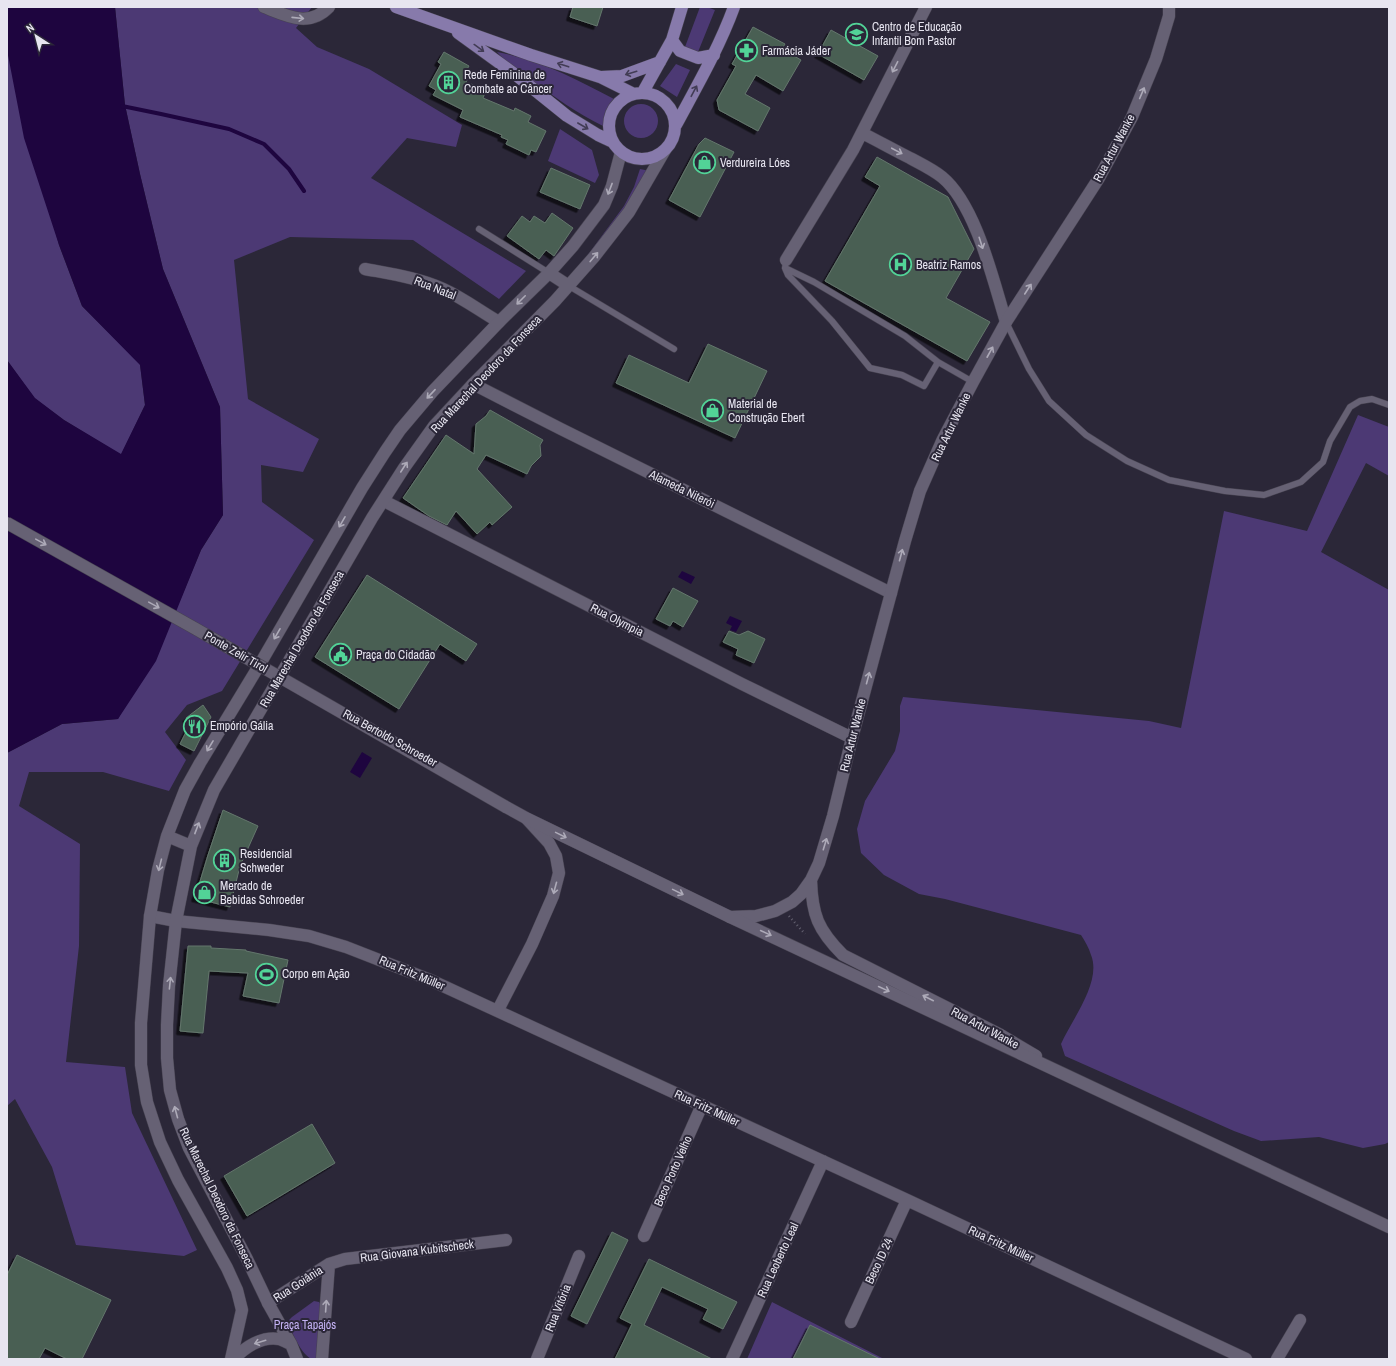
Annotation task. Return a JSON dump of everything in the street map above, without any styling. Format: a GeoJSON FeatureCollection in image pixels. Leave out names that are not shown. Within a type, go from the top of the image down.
{"type":"FeatureCollection","features":[{"type":"Feature","properties":{"kind":"main road"},"geometry":{"type":"LineString","coordinates":[[396,7],[600,77],[637,93],[653,94],[662,98],[670,106],[674,115],[676,125],[674,139],[665,150],[655,157],[643,159],[632,158],[621,152],[612,142],[567,116],[516,75],[447,25]]}},
{"type":"Feature","properties":{"kind":"main road"},"geometry":{"type":"LineString","coordinates":[[612,142],[609,128],[611,113],[619,101],[637,93],[660,62],[672,40],[682,7]]}},
{"type":"Feature","properties":{"kind":"main road"},"geometry":{"type":"LineString","coordinates":[[676,125],[714,55],[734,7]]}},
{"type":"Feature","properties":{"kind":"main road"},"geometry":{"type":"LineString","coordinates":[[672,40],[680,51],[698,58],[714,55]]}},
{"type":"Feature","properties":{"kind":"main road"},"geometry":{"type":"LineString","coordinates":[[600,77],[622,76],[660,62]]}},
{"type":"Feature","properties":{"kind":"street"},"geometry":{"type":"LineString","coordinates":[[264,7],[290,17],[309,19],[324,13],[329,7]]}},
{"type":"Feature","properties":{"kind":"street"},"geometry":{"type":"LineString","coordinates":[[786,264],[853,150],[926,7]]}},
{"type":"Feature","properties":{"kind":"street","name":"Rua Artur Wanke"},"geometry":{"type":"LineString","coordinates":[[730,917],[756,916],[781,908],[792,902],[801,894],[811,880],[819,863],[833,816],[852,738],[920,491],[973,382],[1006,322],[1099,178],[1132,117],[1156,59],[1168,16],[1169,7]]}},
{"type":"Feature","properties":{"kind":"street"},"geometry":{"type":"LineString","coordinates":[[862,133],[926,167],[941,176],[952,187],[962,202],[978,235],[1006,322]]}},
{"type":"Feature","properties":{"kind":"street","name":"Rua Marechal Deodoro da Fonseca"},"geometry":{"type":"LineString","coordinates":[[297,1359],[291,1344],[268,1303],[248,1259],[189,1148],[178,1119],[170,1090],[167,1058],[167,1025],[176,922],[191,846],[214,790],[372,518],[404,468],[431,430],[473,384],[569,286],[594,257],[628,212],[665,150]]}},
{"type":"Feature","properties":{"kind":"street","name":"Rua Marechal Deodoro da Fonseca"},"geometry":{"type":"LineString","coordinates":[[231,1359],[242,1310],[237,1290],[227,1268],[160,1142],[147,1102],[140,1065],[141,1023],[150,916],[158,870],[167,836],[185,790],[196,770],[381,458],[419,406],[499,322],[549,273],[573,246],[604,205],[612,186],[621,152]]}},
{"type":"Feature","properties":{"kind":"street","name":"Rua Natal"},"geometry":{"type":"LineString","coordinates":[[365,269],[416,279],[442,289],[464,300],[499,322]]}},
{"type":"Feature","properties":{"kind":"street"},"geometry":{"type":"LineString","coordinates":[[549,273],[569,286]]}},
{"type":"Feature","properties":{"kind":"street","name":"Alameda Niterói"},"geometry":{"type":"LineString","coordinates":[[473,384],[891,593]]}},
{"type":"Feature","properties":{"kind":"street","name":"Rua Olympia"},"geometry":{"type":"LineString","coordinates":[[384,500],[735,680],[852,738]]}},
{"type":"Feature","properties":{"kind":"street","name":"Ponte Zelir Tirol"},"geometry":{"type":"LineString","coordinates":[[7,522],[502,803]]}},
{"type":"Feature","properties":{"kind":"street","name":"Rua Bertoldo Schroeder"},"geometry":{"type":"LineString","coordinates":[[280,676],[502,803]]}},
{"type":"Feature","properties":{"kind":"street"},"geometry":{"type":"LineString","coordinates":[[502,803],[526,818],[730,917],[1073,1077],[1389,1227]]}},
{"type":"Feature","properties":{"kind":"street"},"geometry":{"type":"LineString","coordinates":[[498,1010],[532,944],[553,896],[559,873],[556,856],[549,843],[526,818]]}},
{"type":"Feature","properties":{"kind":"street"},"geometry":{"type":"LineString","coordinates":[[167,836],[191,846]]}},
{"type":"Feature","properties":{"kind":"street","name":"Rua Artur Wanke"},"geometry":{"type":"LineString","coordinates":[[811,880],[813,907],[816,920],[830,942],[843,955],[999,1034],[1073,1077]]}},
{"type":"Feature","properties":{"kind":"street","name":"Rua Fritz Müller"},"geometry":{"type":"LineString","coordinates":[[150,916],[176,922],[269,930],[309,936],[346,947],[428,979],[498,1010],[1246,1359]]}},
{"type":"Feature","properties":{"kind":"street","name":"Beco Porto Velho"},"geometry":{"type":"LineString","coordinates":[[644,1236],[702,1105]]}},
{"type":"Feature","properties":{"kind":"street","name":"Rua Leoberto Leal"},"geometry":{"type":"LineString","coordinates":[[732,1359],[823,1161]]}},
{"type":"Feature","properties":{"kind":"street","name":"Beco ID 24"},"geometry":{"type":"LineString","coordinates":[[851,1322],[907,1200]]}},
{"type":"Feature","properties":{"kind":"street","name":"Rua Giovana Kubitscheck"},"geometry":{"type":"LineString","coordinates":[[329,1264],[345,1259],[506,1240]]}},
{"type":"Feature","properties":{"kind":"street","name":"Rua Vitória"},"geometry":{"type":"LineString","coordinates":[[536,1359],[579,1256]]}},
{"type":"Feature","properties":{"kind":"street","name":"Rua Goiânia"},"geometry":{"type":"LineString","coordinates":[[268,1303],[329,1264]]}},
{"type":"Feature","properties":{"kind":"street","name":"Rua Goiânia"},"geometry":{"type":"LineString","coordinates":[[322,1359],[329,1264]]}},
{"type":"Feature","properties":{"kind":"street"},"geometry":{"type":"LineString","coordinates":[[1277,1359],[1300,1320]]}},
{"type":"Feature","properties":{"kind":"street"},"geometry":{"type":"LineString","coordinates":[[234,1359],[245,1348],[269,1339],[280,1339],[291,1344]]}},
{"type":"Feature","properties":{"kind":"lane"},"geometry":{"type":"LineString","coordinates":[[479,229],[549,273]]}},
{"type":"Feature","properties":{"kind":"lane"},"geometry":{"type":"LineString","coordinates":[[786,264],[788,275],[832,321],[870,368],[902,375],[924,386],[938,362]]}},
{"type":"Feature","properties":{"kind":"lane"},"geometry":{"type":"LineString","coordinates":[[786,264],[905,336],[938,362],[973,382]]}},
{"type":"Feature","properties":{"kind":"lane"},"geometry":{"type":"LineString","coordinates":[[569,286],[674,349]]}},
{"type":"Feature","properties":{"kind":"lane"},"geometry":{"type":"LineString","coordinates":[[1006,322],[1030,370],[1049,402],[1086,435],[1127,461],[1169,480],[1225,491],[1264,495],[1301,482],[1323,462],[1330,441],[1350,407],[1360,401],[1372,399],[1389,405]]}},
{"type":"Feature","properties":{"kind":"path"},"geometry":{"type":"LineString","coordinates":[[781,908],[805,934]]}},
{"type":"Feature","properties":{"kind":"path"},"geometry":{"type":"LineString","coordinates":[[796,948],[816,920]]}},
{"type":"Feature","properties":{"kind":"green space"},"geometry":{"type":"Polygon","coordinates":[[[115,7],[312,7],[296,28],[317,47],[369,69],[462,125],[456,147],[407,138],[371,178],[526,271],[499,299],[413,240],[290,237],[234,260],[248,399],[319,439],[303,472],[261,465],[262,502],[314,540],[222,691],[187,705],[165,732],[186,760],[169,791],[103,772],[29,772],[19,806],[80,844],[79,946],[66,1062],[125,1067],[132,1113],[197,1250],[184,1256],[76,1245],[52,1167],[15,1099],[7,1106],[7,753],[62,724],[118,719],[181,598],[201,550],[223,515],[220,407],[163,269],[125,105],[115,7]]]}},
{"type":"Feature","properties":{"kind":"green space"},"geometry":{"type":"Polygon","coordinates":[[[700,7],[707,7],[715,10],[698,52],[685,47],[700,7]]]}},
{"type":"Feature","properties":{"kind":"green space"},"geometry":{"type":"Polygon","coordinates":[[[7,50],[59,245],[82,306],[140,364],[145,405],[121,455],[64,420],[34,398],[7,360],[7,50]]]}},
{"type":"Feature","properties":{"kind":"green space"},"geometry":{"type":"Polygon","coordinates":[[[497,52],[543,65],[614,99],[604,119],[603,126],[584,116],[557,98],[513,67],[497,52]]]}},
{"type":"Feature","properties":{"kind":"green space"},"geometry":{"type":"Polygon","coordinates":[[[676,64],[690,70],[677,97],[660,86],[676,64]]]}},
{"type":"Feature","properties":{"kind":"green space"},"geometry":{"type":"Polygon","coordinates":[[[638,104],[644,104],[648,105],[655,111],[658,121],[657,128],[651,135],[644,138],[638,138],[634,137],[627,131],[624,124],[624,118],[625,114],[631,107],[638,104]]]}},
{"type":"Feature","properties":{"kind":"green space"},"geometry":{"type":"Polygon","coordinates":[[[560,129],[592,150],[599,175],[595,183],[548,161],[560,129]]]}},
{"type":"Feature","properties":{"kind":"green space"},"geometry":{"type":"Polygon","coordinates":[[[640,169],[650,171],[607,235],[584,260],[624,206],[634,187],[640,169]]]}},
{"type":"Feature","properties":{"kind":"green space"},"geometry":{"type":"Polygon","coordinates":[[[1358,415],[1389,427],[1389,476],[1366,463],[1321,552],[1389,590],[1389,1142],[1363,1148],[1319,1137],[1261,1141],[1234,1131],[1065,1056],[1061,1044],[1084,1000],[1092,977],[1093,966],[1091,955],[1081,935],[945,899],[919,894],[884,875],[861,853],[857,829],[865,801],[895,751],[900,731],[900,706],[903,697],[1149,721],[1181,728],[1224,511],[1307,531],[1358,415]]]}},
{"type":"Feature","properties":{"kind":"green space","name":"Praça Tapajós"},"geometry":{"type":"Polygon","coordinates":[[[314,1301],[319,1302],[321,1305],[319,1359],[312,1359],[308,1357],[300,1348],[289,1320],[314,1301]]]}},
{"type":"Feature","properties":{"kind":"green space"},"geometry":{"type":"Polygon","coordinates":[[[772,1302],[884,1359],[747,1359],[772,1302]]]}},
{"type":"Feature","properties":{"kind":"shaded area"},"geometry":{"type":"Polygon","coordinates":[[[7,7],[115,7],[125,105],[163,269],[220,407],[223,515],[201,550],[156,661],[118,719],[62,724],[7,753],[7,360],[35,398],[64,420],[121,454],[145,405],[140,365],[82,306],[59,245],[24,138],[7,50],[7,7]]]}},
{"type":"Feature","properties":{"kind":"shaded area"},"geometry":{"type":"Polygon","coordinates":[[[682,571],[695,577],[691,584],[678,577],[682,571]]]}},
{"type":"Feature","properties":{"kind":"shaded area"},"geometry":{"type":"Polygon","coordinates":[[[730,616],[742,621],[736,632],[730,630],[732,626],[726,623],[730,616]]]}},
{"type":"Feature","properties":{"kind":"shaded area"},"geometry":{"type":"Polygon","coordinates":[[[362,752],[372,758],[360,778],[350,772],[362,752]]]}},
{"type":"Feature","properties":{"kind":"building"},"geometry":{"type":"Polygon","coordinates":[[[573,7],[603,7],[597,26],[570,17],[573,7]]]}},
{"type":"Feature","properties":{"kind":"building"},"geometry":{"type":"Polygon","coordinates":[[[753,27],[785,44],[782,49],[801,60],[783,91],[756,75],[745,94],[770,108],[758,131],[719,110],[717,100],[736,66],[732,64],[753,27]]]}},
{"type":"Feature","properties":{"kind":"building"},"geometry":{"type":"Polygon","coordinates":[[[831,30],[878,56],[864,80],[818,54],[831,30]]]}},
{"type":"Feature","properties":{"kind":"building"},"geometry":{"type":"Polygon","coordinates":[[[444,52],[469,66],[463,76],[468,78],[466,82],[486,90],[483,98],[514,111],[515,108],[531,116],[528,122],[546,131],[536,152],[531,150],[529,155],[506,144],[508,140],[501,137],[502,135],[460,117],[463,110],[433,95],[436,90],[429,86],[441,64],[438,62],[444,52]]]}},
{"type":"Feature","properties":{"kind":"building"},"geometry":{"type":"Polygon","coordinates":[[[705,138],[734,152],[700,217],[669,200],[699,144],[705,138]]]}},
{"type":"Feature","properties":{"kind":"building","name":"Beatriz Ramos"},"geometry":{"type":"Polygon","coordinates":[[[877,157],[948,197],[974,249],[946,298],[990,322],[967,361],[825,281],[880,186],[865,177],[877,157]]]}},
{"type":"Feature","properties":{"kind":"building"},"geometry":{"type":"Polygon","coordinates":[[[551,168],[590,185],[580,209],[540,192],[551,168]]]}},
{"type":"Feature","properties":{"kind":"building"},"geometry":{"type":"Polygon","coordinates":[[[552,213],[573,228],[554,256],[546,250],[539,259],[507,236],[522,216],[530,222],[534,216],[545,223],[552,213]]]}},
{"type":"Feature","properties":{"kind":"building","name":"Material de Construção Ebert"},"geometry":{"type":"Polygon","coordinates":[[[708,344],[767,371],[735,438],[616,383],[629,355],[689,383],[708,344]]]}},
{"type":"Feature","properties":{"kind":"building"},"geometry":{"type":"Polygon","coordinates":[[[490,410],[543,440],[540,445],[541,456],[531,466],[527,474],[486,455],[477,469],[512,507],[492,525],[490,522],[477,534],[456,511],[447,525],[429,516],[403,498],[446,435],[474,454],[476,424],[486,416],[490,410]]]}},
{"type":"Feature","properties":{"kind":"building"},"geometry":{"type":"Polygon","coordinates":[[[367,575],[477,644],[466,661],[440,644],[399,709],[315,657],[367,575]]]}},
{"type":"Feature","properties":{"kind":"building"},"geometry":{"type":"Polygon","coordinates":[[[673,588],[698,601],[683,627],[673,621],[670,626],[656,619],[673,588]]]}},
{"type":"Feature","properties":{"kind":"building"},"geometry":{"type":"Polygon","coordinates":[[[729,631],[739,635],[748,631],[765,639],[754,663],[736,655],[738,649],[723,642],[729,631]]]}},
{"type":"Feature","properties":{"kind":"building","name":"Empório Gália"},"geometry":{"type":"Polygon","coordinates":[[[203,705],[211,717],[194,751],[180,744],[190,724],[186,718],[203,705]]]}},
{"type":"Feature","properties":{"kind":"building","name":"Residencial Schweder"},"geometry":{"type":"Polygon","coordinates":[[[223,810],[258,826],[240,866],[230,907],[195,898],[223,810]]]}},
{"type":"Feature","properties":{"kind":"building"},"geometry":{"type":"Polygon","coordinates":[[[188,946],[211,946],[211,948],[246,950],[288,960],[279,1003],[243,996],[248,973],[209,971],[203,1033],[180,1031],[188,946]]]}},
{"type":"Feature","properties":{"kind":"building"},"geometry":{"type":"Polygon","coordinates":[[[312,1124],[335,1163],[247,1216],[224,1176],[312,1124]]]}},
{"type":"Feature","properties":{"kind":"building"},"geometry":{"type":"Polygon","coordinates":[[[612,1232],[628,1240],[587,1324],[571,1316],[612,1232]]]}},
{"type":"Feature","properties":{"kind":"building"},"geometry":{"type":"Polygon","coordinates":[[[17,1255],[111,1300],[82,1359],[67,1359],[45,1348],[39,1359],[7,1359],[7,1275],[17,1255]]]}},
{"type":"Feature","properties":{"kind":"building"},"geometry":{"type":"Polygon","coordinates":[[[649,1259],[737,1302],[723,1329],[703,1319],[708,1309],[662,1287],[644,1325],[712,1359],[615,1359],[632,1324],[620,1318],[649,1259]]]}},
{"type":"Feature","properties":{"kind":"building"},"geometry":{"type":"Polygon","coordinates":[[[810,1325],[880,1359],[793,1359],[810,1325]]]}},
{"type":"Feature","properties":{"kind":"waterway"},"geometry":{"type":"LineString","coordinates":[[122,106],[229,129],[264,144],[289,169],[304,191]]}},
{"type":"Feature","properties":{"kind":"place","name":"Centro de Educação Infantil Bom Pastor"},"geometry":{"type":"Point","coordinates":[856,34]}},
{"type":"Feature","properties":{"kind":"place","name":"Farmácia Jáder"},"geometry":{"type":"Point","coordinates":[747,51]}},
{"type":"Feature","properties":{"kind":"place","name":"Rede Feminina de Combate ao Câncer"},"geometry":{"type":"Point","coordinates":[448,82]}},
{"type":"Feature","properties":{"kind":"place","name":"Verdureira Lóes"},"geometry":{"type":"Point","coordinates":[705,163]}},
{"type":"Feature","properties":{"kind":"place","name":"Beatriz Ramos"},"geometry":{"type":"Point","coordinates":[900,265]}},
{"type":"Feature","properties":{"kind":"place","name":"Material de Construção Ebert"},"geometry":{"type":"Point","coordinates":[712,411]}},
{"type":"Feature","properties":{"kind":"place","name":"Praça do Cidadão"},"geometry":{"type":"Point","coordinates":[340,655]}},
{"type":"Feature","properties":{"kind":"place","name":"Empório Gália"},"geometry":{"type":"Point","coordinates":[195,726]}},
{"type":"Feature","properties":{"kind":"place","name":"Residencial Schweder"},"geometry":{"type":"Point","coordinates":[224,861]}},
{"type":"Feature","properties":{"kind":"place","name":"Mercado de Bebidas Schroeder"},"geometry":{"type":"Point","coordinates":[205,893]}},
{"type":"Feature","properties":{"kind":"place","name":"Corpo em Ação"},"geometry":{"type":"Point","coordinates":[267,974]}}]}
